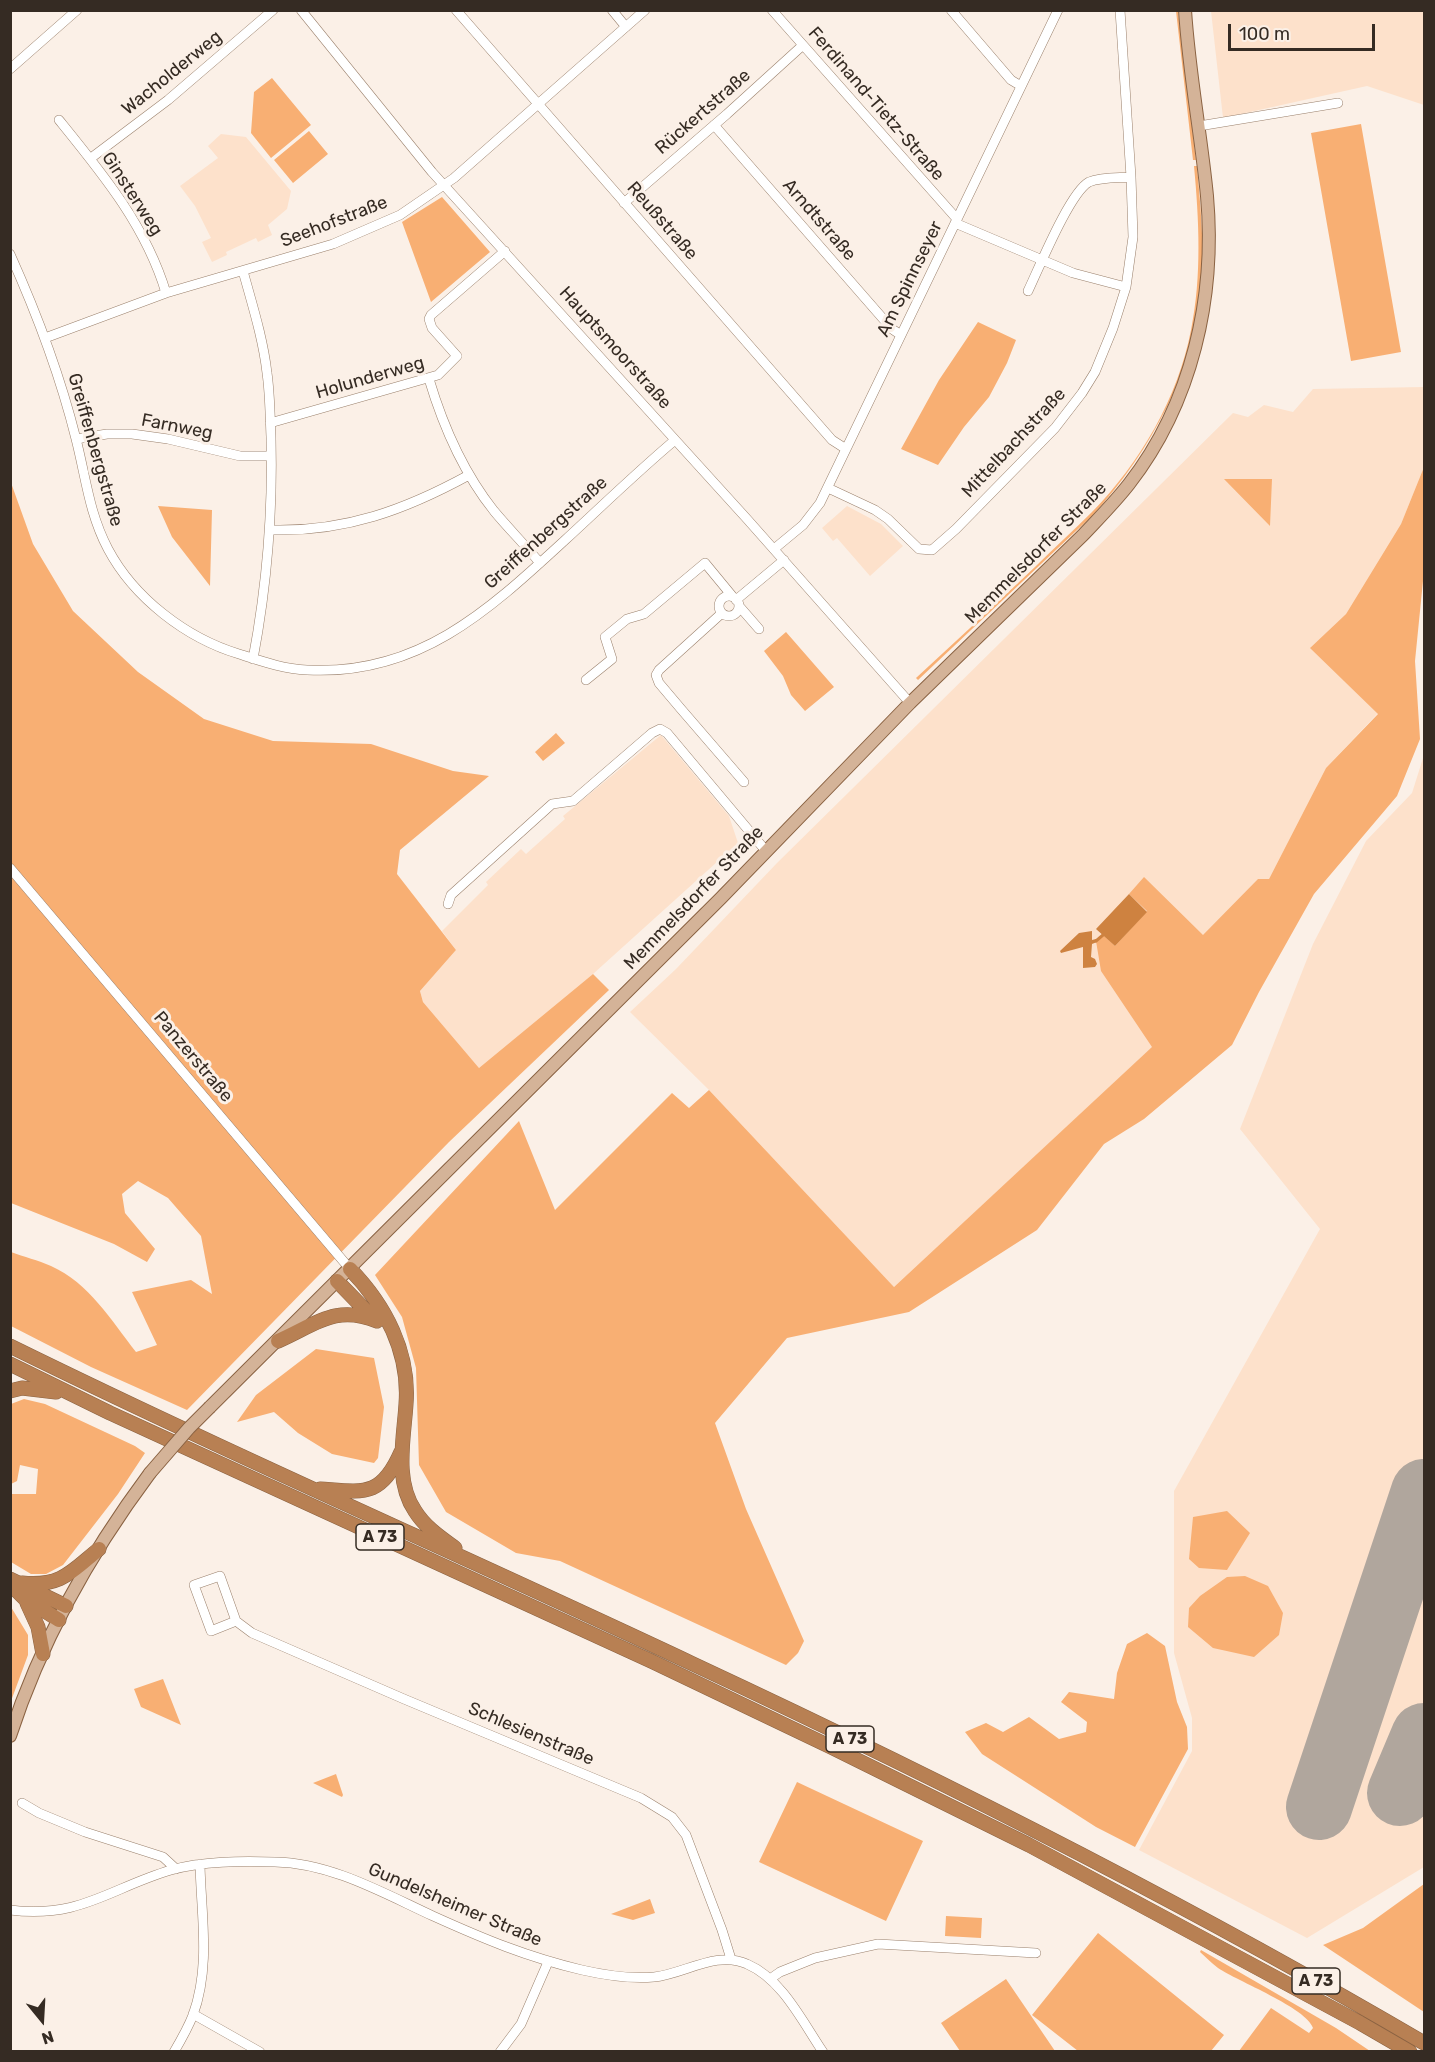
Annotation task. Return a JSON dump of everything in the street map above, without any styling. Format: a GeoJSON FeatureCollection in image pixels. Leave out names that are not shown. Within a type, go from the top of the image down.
{"type":"FeatureCollection","features":[{"type":"Feature","properties":{"kind":"highway"},"geometry":{"type":"LineString","coordinates":[[350,1269],[364,1282],[377,1301],[397,1339],[405,1372],[406,1389],[401,1452],[407,1495],[425,1525],[473,1562]]}},
{"type":"Feature","properties":{"kind":"highway"},"geometry":{"type":"LineString","coordinates":[[337,1281],[397,1339]]}},
{"type":"Feature","properties":{"kind":"highway"},"geometry":{"type":"LineString","coordinates":[[278,1341],[300,1332],[316,1321],[334,1315],[351,1314],[377,1322]]}},
{"type":"Feature","properties":{"kind":"highway","name":"A 73"},"geometry":{"type":"LineString","coordinates":[[10,1346],[310,1488],[696,1665],[1031,1828],[1221,1928],[1425,2043]]}},
{"type":"Feature","properties":{"kind":"highway","name":"A 73"},"geometry":{"type":"LineString","coordinates":[[10,1364],[70,1394],[660,1665],[821,1742],[1029,1845],[1410,2052]]}},
{"type":"Feature","properties":{"kind":"highway"},"geometry":{"type":"LineString","coordinates":[[10,1391],[36,1388],[70,1394]]}},
{"type":"Feature","properties":{"kind":"highway"},"geometry":{"type":"LineString","coordinates":[[310,1488],[349,1493],[375,1487],[390,1474],[401,1452]]}},
{"type":"Feature","properties":{"kind":"highway"},"geometry":{"type":"LineString","coordinates":[[14,1582],[39,1585],[58,1581],[99,1548]]}},
{"type":"Feature","properties":{"kind":"highway"},"geometry":{"type":"LineString","coordinates":[[14,1582],[38,1627],[44,1654]]}},
{"type":"Feature","properties":{"kind":"highway"},"geometry":{"type":"LineString","coordinates":[[14,1582],[66,1606]]}},
{"type":"Feature","properties":{"kind":"highway"},"geometry":{"type":"LineString","coordinates":[[24,1598],[59,1620]]}},
{"type":"Feature","properties":{"kind":"highway"},"geometry":{"type":"LineString","coordinates":[[1360,2023],[1390,2052]]}},
{"type":"Feature","properties":{"kind":"main road","name":"Memmelsdorfer Straße"},"geometry":{"type":"LineString","coordinates":[[10,1736],[24,1695],[59,1620],[99,1548],[150,1473],[189,1428],[622,998],[910,703],[1109,507],[1143,464],[1171,414],[1184,384],[1195,349],[1207,286],[1209,259],[1207,198],[1185,10]]}},
{"type":"Feature","properties":{"kind":"street"},"geometry":{"type":"LineString","coordinates":[[10,69],[77,10]]}},
{"type":"Feature","properties":{"kind":"street","name":"Wacholderweg"},"geometry":{"type":"LineString","coordinates":[[91,158],[168,100],[273,10]]}},
{"type":"Feature","properties":{"kind":"street","name":"Hauptsmoorstraße"},"geometry":{"type":"LineString","coordinates":[[301,10],[444,186],[784,560],[910,703]]}},
{"type":"Feature","properties":{"kind":"street","name":"Reußstraße"},"geometry":{"type":"LineString","coordinates":[[456,10],[832,440],[846,449]]}},
{"type":"Feature","properties":{"kind":"street"},"geometry":{"type":"LineString","coordinates":[[612,10],[626,27]]}},
{"type":"Feature","properties":{"kind":"street","name":"Seehofstraße"},"geometry":{"type":"LineString","coordinates":[[45,338],[166,293],[323,247],[400,215],[444,186],[645,10]]}},
{"type":"Feature","properties":{"kind":"street","name":"Ferdinand-Tietz-Straße"},"geometry":{"type":"LineString","coordinates":[[772,10],[956,221]]}},
{"type":"Feature","properties":{"kind":"street"},"geometry":{"type":"LineString","coordinates":[[951,10],[1011,80],[1020,86]]}},
{"type":"Feature","properties":{"kind":"street","name":"Am Spinnseyer"},"geometry":{"type":"LineString","coordinates":[[774,549],[810,517],[828,488],[1058,10]]}},
{"type":"Feature","properties":{"kind":"street","name":"Mittelbachstraße"},"geometry":{"type":"LineString","coordinates":[[828,488],[875,510],[888,519],[919,549],[928,551],[937,547],[1032,453],[1076,401],[1095,372],[1126,287],[1133,237],[1120,10]]}},
{"type":"Feature","properties":{"kind":"street","name":"Rückertstraße"},"geometry":{"type":"LineString","coordinates":[[624,203],[803,45]]}},
{"type":"Feature","properties":{"kind":"street"},"geometry":{"type":"LineString","coordinates":[[1199,126],[1338,103]]}},
{"type":"Feature","properties":{"kind":"street","name":"Ginsterweg"},"geometry":{"type":"LineString","coordinates":[[59,120],[91,158],[137,227],[166,293]]}},
{"type":"Feature","properties":{"kind":"street","name":"Arndtstraße"},"geometry":{"type":"LineString","coordinates":[[714,125],[892,329],[901,335]]}},
{"type":"Feature","properties":{"kind":"street"},"geometry":{"type":"LineString","coordinates":[[1028,291],[1071,201],[1081,188],[1094,181],[1131,177]]}},
{"type":"Feature","properties":{"kind":"street"},"geometry":{"type":"LineString","coordinates":[[956,221],[1042,261],[1073,273],[1126,287]]}},
{"type":"Feature","properties":{"kind":"street","name":"Holunderweg"},"geometry":{"type":"LineString","coordinates":[[270,423],[438,375],[457,356],[432,328],[429,319],[431,315],[505,251]]}},
{"type":"Feature","properties":{"kind":"street","name":"Greiffenbergstraße"},"geometry":{"type":"LineString","coordinates":[[10,254],[45,338],[76,439],[90,508],[110,552],[122,570],[146,597],[172,620],[203,640],[253,659],[305,670],[329,670],[374,664],[412,654],[451,635],[540,563],[675,440]]}},
{"type":"Feature","properties":{"kind":"street"},"geometry":{"type":"LineString","coordinates":[[243,271],[267,373],[271,456],[267,572],[253,659]]}},
{"type":"Feature","properties":{"kind":"street"},"geometry":{"type":"LineString","coordinates":[[429,379],[453,446],[469,475],[494,511],[540,563]]}},
{"type":"Feature","properties":{"kind":"street","name":"Farnweg"},"geometry":{"type":"LineString","coordinates":[[76,439],[107,434],[132,434],[168,439],[232,454],[271,456]]}},
{"type":"Feature","properties":{"kind":"street"},"geometry":{"type":"LineString","coordinates":[[270,530],[304,530],[357,522],[399,509],[469,475]]}},
{"type":"Feature","properties":{"kind":"street"},"geometry":{"type":"LineString","coordinates":[[736,601],[726,597],[719,603],[722,613],[729,616],[735,614],[736,601],[784,560]]}},
{"type":"Feature","properties":{"kind":"street"},"geometry":{"type":"LineString","coordinates":[[586,680],[612,658],[605,637],[627,619],[644,614],[705,563],[759,629]]}},
{"type":"Feature","properties":{"kind":"street"},"geometry":{"type":"LineString","coordinates":[[722,613],[656,675],[681,709],[744,782]]}},
{"type":"Feature","properties":{"kind":"street"},"geometry":{"type":"LineString","coordinates":[[448,904],[451,895],[552,804],[573,801],[652,733],[660,729],[671,738],[766,851]]}},
{"type":"Feature","properties":{"kind":"street","name":"Panzerstraße"},"geometry":{"type":"LineString","coordinates":[[10,868],[350,1269]]}},
{"type":"Feature","properties":{"kind":"street"},"geometry":{"type":"LineString","coordinates":[[220,1576],[236,1621],[211,1631],[194,1585],[220,1576]]}},
{"type":"Feature","properties":{"kind":"street","name":"Schlesienstraße"},"geometry":{"type":"LineString","coordinates":[[236,1621],[271,1643],[621,1789],[660,1809],[680,1824],[686,1835],[722,1930],[730,1959]]}},
{"type":"Feature","properties":{"kind":"street"},"geometry":{"type":"LineString","coordinates":[[22,1803],[45,1816],[86,1832],[163,1857],[176,1869]]}},
{"type":"Feature","properties":{"kind":"street","name":"Gundelsheimer Straße"},"geometry":{"type":"LineString","coordinates":[[10,1910],[41,1912],[74,1908],[176,1869],[200,1864],[276,1862],[323,1869],[348,1877],[497,1945],[548,1962],[597,1973],[645,1977],[668,1974],[713,1961],[730,1959]]}},
{"type":"Feature","properties":{"kind":"street"},"geometry":{"type":"LineString","coordinates":[[174,2052],[193,2014],[202,1972],[204,1936],[200,1864]]}},
{"type":"Feature","properties":{"kind":"street"},"geometry":{"type":"LineString","coordinates":[[770,1979],[780,1972],[815,1958],[878,1944],[1036,1953]]}},
{"type":"Feature","properties":{"kind":"street"},"geometry":{"type":"LineString","coordinates":[[730,1959],[745,1963],[770,1979],[784,1995],[823,2052]]}},
{"type":"Feature","properties":{"kind":"street"},"geometry":{"type":"LineString","coordinates":[[504,2050],[521,2024],[548,1962]]}},
{"type":"Feature","properties":{"kind":"street"},"geometry":{"type":"LineString","coordinates":[[193,2014],[260,2052]]}},
{"type":"Feature","properties":{"kind":"shaded area"},"geometry":{"type":"Polygon","coordinates":[[[1176,11],[1178,11],[1196,160],[1193,160],[1176,11]]]}},
{"type":"Feature","properties":{"kind":"shaded area"},"geometry":{"type":"Polygon","coordinates":[[[1211,11],[1424,11],[1424,105],[1367,86],[1223,118],[1211,11]]]}},
{"type":"Feature","properties":{"kind":"shaded area"},"geometry":{"type":"Polygon","coordinates":[[[272,78],[311,125],[271,158],[251,133],[254,92],[272,78]]]}},
{"type":"Feature","properties":{"kind":"shaded area"},"geometry":{"type":"Polygon","coordinates":[[[1361,124],[1401,352],[1351,361],[1311,133],[1361,124]]]}},
{"type":"Feature","properties":{"kind":"shaded area"},"geometry":{"type":"Polygon","coordinates":[[[309,131],[328,154],[293,183],[274,160],[309,131]]]}},
{"type":"Feature","properties":{"kind":"shaded area"},"geometry":{"type":"Polygon","coordinates":[[[221,134],[246,137],[291,191],[287,209],[268,225],[272,235],[258,242],[256,238],[226,252],[227,255],[212,262],[202,242],[211,238],[195,206],[180,186],[218,158],[208,146],[221,134]]]}},
{"type":"Feature","properties":{"kind":"shaded area"},"geometry":{"type":"Polygon","coordinates":[[[1194,166],[1197,166],[1202,234],[1202,276],[1198,310],[1181,375],[1152,435],[1114,490],[1092,516],[918,680],[916,678],[1110,493],[1155,428],[1177,380],[1185,355],[1194,310],[1198,248],[1194,166]]]}},
{"type":"Feature","properties":{"kind":"shaded area"},"geometry":{"type":"Polygon","coordinates":[[[442,197],[490,252],[431,302],[402,222],[442,197]]]}},
{"type":"Feature","properties":{"kind":"shaded area"},"geometry":{"type":"Polygon","coordinates":[[[978,322],[1016,340],[989,397],[964,427],[938,465],[901,449],[939,380],[978,322]]]}},
{"type":"Feature","properties":{"kind":"shaded area"},"geometry":{"type":"Polygon","coordinates":[[[1424,387],[1424,467],[1401,524],[1346,614],[1311,647],[1378,713],[1326,768],[1269,879],[1153,1047],[894,1287],[709,1090],[630,1012],[676,969],[777,863],[1233,413],[1248,417],[1264,405],[1293,412],[1313,389],[1424,387]]]}},
{"type":"Feature","properties":{"kind":"shaded area"},"geometry":{"type":"Polygon","coordinates":[[[1424,467],[1424,571],[1415,661],[1420,739],[1397,796],[1314,894],[1232,1045],[1144,1119],[1104,1144],[1037,1230],[909,1312],[787,1338],[715,1423],[746,1509],[804,1641],[798,1653],[786,1665],[560,1561],[516,1553],[446,1512],[419,1465],[416,1368],[402,1317],[375,1275],[519,1121],[555,1210],[672,1093],[689,1108],[709,1090],[894,1287],[1152,1047],[1101,971],[1096,941],[1103,935],[1115,946],[1147,911],[1129,894],[1144,877],[1203,935],[1258,879],[1269,879],[1326,768],[1378,714],[1310,648],[1346,614],[1401,524],[1424,467]]]}},
{"type":"Feature","properties":{"kind":"shaded area"},"geometry":{"type":"Polygon","coordinates":[[[1224,479],[1272,479],[1270,526],[1224,479]]]}},
{"type":"Feature","properties":{"kind":"shaded area"},"geometry":{"type":"Polygon","coordinates":[[[10,480],[33,544],[73,611],[138,672],[204,719],[273,741],[371,744],[453,771],[489,776],[400,850],[397,874],[456,950],[420,991],[423,1002],[479,1068],[593,974],[609,990],[449,1142],[187,1410],[91,1367],[11,1326],[11,1252],[51,1266],[77,1282],[98,1303],[136,1352],[157,1345],[132,1292],[191,1280],[212,1294],[201,1236],[168,1198],[138,1181],[122,1194],[125,1213],[155,1249],[147,1262],[114,1244],[11,1203],[10,480]]]}},
{"type":"Feature","properties":{"kind":"shaded area"},"geometry":{"type":"Polygon","coordinates":[[[158,506],[212,510],[210,586],[172,537],[158,506]]]}},
{"type":"Feature","properties":{"kind":"shaded area"},"geometry":{"type":"Polygon","coordinates":[[[847,506],[881,524],[903,546],[870,576],[837,538],[833,541],[822,528],[847,506]]]}},
{"type":"Feature","properties":{"kind":"shaded area"},"geometry":{"type":"Polygon","coordinates":[[[786,632],[834,687],[805,711],[791,695],[783,676],[764,651],[786,632]]]}},
{"type":"Feature","properties":{"kind":"shaded area"},"geometry":{"type":"Polygon","coordinates":[[[556,733],[565,743],[543,761],[535,752],[556,733]]]}},
{"type":"Feature","properties":{"kind":"shaded area"},"geometry":{"type":"Polygon","coordinates":[[[661,735],[729,816],[738,843],[593,974],[479,1068],[423,1002],[420,991],[456,950],[442,931],[488,885],[486,882],[521,849],[526,854],[565,819],[563,816],[661,735]]]}},
{"type":"Feature","properties":{"kind":"shaded area"},"geometry":{"type":"Polygon","coordinates":[[[1424,755],[1424,1867],[1307,1938],[1139,1850],[1192,1751],[1192,1718],[1174,1653],[1174,1491],[1320,1229],[1240,1129],[1313,944],[1366,841],[1412,793],[1424,755]]]}},
{"type":"Feature","properties":{"kind":"shaded area"},"geometry":{"type":"Polygon","coordinates":[[[1129,894],[1147,912],[1115,946],[1096,929],[1129,894]]]}},
{"type":"Feature","properties":{"kind":"shaded area"},"geometry":{"type":"Polygon","coordinates":[[[1092,931],[1092,940],[1096,939],[1097,942],[1092,944],[1091,957],[1097,964],[1095,967],[1083,968],[1083,947],[1061,953],[1060,951],[1079,933],[1092,931]]]}},
{"type":"Feature","properties":{"kind":"shaded area"},"geometry":{"type":"Polygon","coordinates":[[[316,1349],[374,1358],[384,1407],[378,1458],[374,1463],[332,1454],[298,1433],[274,1412],[237,1422],[256,1395],[316,1349]]]}},
{"type":"Feature","properties":{"kind":"shaded area"},"geometry":{"type":"Polygon","coordinates":[[[24,1399],[45,1404],[135,1446],[145,1453],[118,1494],[63,1565],[46,1574],[31,1574],[11,1562],[11,1494],[36,1494],[38,1469],[20,1465],[17,1481],[11,1484],[11,1404],[24,1399]]]}},
{"type":"Feature","properties":{"kind":"shaded area"},"geometry":{"type":"Polygon","coordinates":[[[1227,1511],[1250,1533],[1227,1570],[1199,1568],[1189,1559],[1193,1517],[1227,1511]]]}},
{"type":"Feature","properties":{"kind":"shaded area"},"geometry":{"type":"Polygon","coordinates":[[[1245,1576],[1268,1586],[1283,1613],[1279,1635],[1254,1657],[1213,1648],[1188,1627],[1189,1608],[1200,1596],[1227,1577],[1245,1576]]]}},
{"type":"Feature","properties":{"kind":"shaded area"},"geometry":{"type":"Polygon","coordinates":[[[11,1607],[28,1635],[28,1655],[11,1701],[11,1607]]]}},
{"type":"Feature","properties":{"kind":"shaded area"},"geometry":{"type":"Polygon","coordinates":[[[1147,1633],[1165,1646],[1177,1702],[1187,1727],[1188,1749],[1135,1847],[1096,1827],[982,1754],[965,1732],[986,1723],[1003,1732],[1029,1717],[1059,1739],[1086,1732],[1087,1722],[1061,1702],[1069,1692],[1114,1699],[1117,1673],[1127,1644],[1147,1633]]]}},
{"type":"Feature","properties":{"kind":"shaded area"},"geometry":{"type":"Polygon","coordinates":[[[163,1679],[181,1725],[141,1707],[134,1689],[163,1679]]]}},
{"type":"Feature","properties":{"kind":"shaded area"},"geometry":{"type":"Polygon","coordinates":[[[336,1774],[342,1797],[313,1783],[336,1774]]]}},
{"type":"Feature","properties":{"kind":"shaded area"},"geometry":{"type":"Polygon","coordinates":[[[797,1782],[923,1841],[886,1921],[759,1862],[797,1782]]]}},
{"type":"Feature","properties":{"kind":"shaded area"},"geometry":{"type":"Polygon","coordinates":[[[1424,1884],[1424,2012],[1323,1945],[1363,1928],[1424,1884]]]}},
{"type":"Feature","properties":{"kind":"shaded area"},"geometry":{"type":"Polygon","coordinates":[[[650,1899],[655,1913],[633,1920],[611,1914],[650,1899]]]}},
{"type":"Feature","properties":{"kind":"shaded area"},"geometry":{"type":"Polygon","coordinates":[[[946,1916],[982,1918],[981,1938],[945,1936],[946,1916]]]}},
{"type":"Feature","properties":{"kind":"shaded area"},"geometry":{"type":"Polygon","coordinates":[[[1098,1933],[1224,2035],[1211,2051],[1078,2051],[1032,2015],[1098,1933]]]}},
{"type":"Feature","properties":{"kind":"shaded area"},"geometry":{"type":"Polygon","coordinates":[[[1201,1950],[1336,2028],[1370,2051],[1239,2051],[1271,2008],[1309,2033],[1313,2028],[1308,2020],[1298,2012],[1218,1968],[1200,1952],[1201,1950]]]}},
{"type":"Feature","properties":{"kind":"shaded area"},"geometry":{"type":"Polygon","coordinates":[[[1006,1979],[1055,2051],[960,2051],[941,2023],[1006,1979]]]}},
{"type":"Feature","properties":{"kind":"waterway"},"geometry":{"type":"LineString","coordinates":[[1096,941],[1103,935]]}},
{"type":"Feature","properties":{"kind":"runway"},"geometry":{"type":"LineString","coordinates":[[1319,1807],[1424,1492]]}},
{"type":"Feature","properties":{"kind":"runway"},"geometry":{"type":"LineString","coordinates":[[1400,1793],[1424,1736]]}}]}
